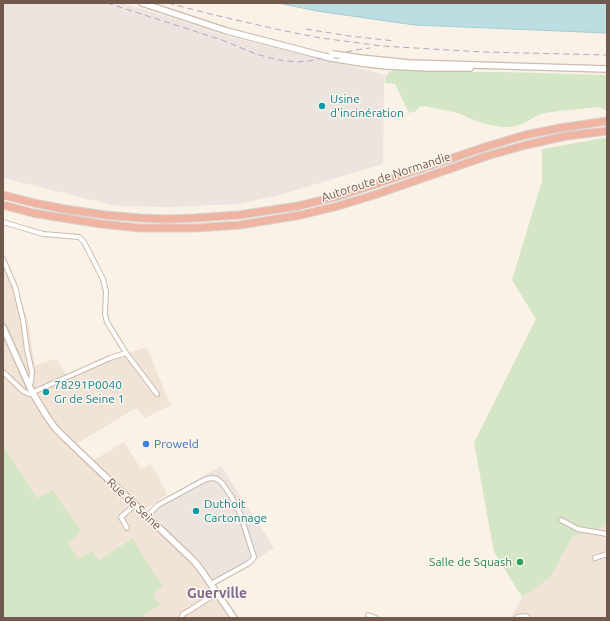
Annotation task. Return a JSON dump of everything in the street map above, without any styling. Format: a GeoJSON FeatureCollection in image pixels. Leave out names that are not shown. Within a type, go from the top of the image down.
{"type":"FeatureCollection","features":[{"type":"Feature","properties":{"kind":"highway","name":"Autoroute de Normandie"},"geometry":{"type":"LineString","coordinates":[[3,195],[34,203],[105,215],[166,219],[224,217],[298,206],[335,197],[485,147],[526,135],[607,121]]}},
{"type":"Feature","properties":{"kind":"highway","name":"Autoroute de Normandie"},"geometry":{"type":"LineString","coordinates":[[3,205],[101,224],[140,228],[194,228],[240,225],[301,215],[374,196],[490,154],[566,136],[607,131]]}},
{"type":"Feature","properties":{"kind":"main road"},"geometry":{"type":"LineString","coordinates":[[142,3],[235,33],[323,56],[340,55],[394,62],[508,67]]}},
{"type":"Feature","properties":{"kind":"main road"},"geometry":{"type":"LineString","coordinates":[[302,50],[387,66],[430,68],[508,67],[607,69]]}},
{"type":"Feature","properties":{"kind":"main road","name":"Rue de Seine"},"geometry":{"type":"LineString","coordinates":[[3,327],[28,386],[55,428],[195,562],[234,618]]}},
{"type":"Feature","properties":{"kind":"street"},"geometry":{"type":"LineString","coordinates":[[3,222],[43,234],[79,237],[84,242],[103,280],[106,292],[106,322],[126,353],[157,394]]}},
{"type":"Feature","properties":{"kind":"street"},"geometry":{"type":"LineString","coordinates":[[3,259],[15,287],[23,320],[32,372],[31,382],[28,386]]}},
{"type":"Feature","properties":{"kind":"street"},"geometry":{"type":"LineString","coordinates":[[3,372],[23,391],[29,394],[110,358],[126,353]]}},
{"type":"Feature","properties":{"kind":"street"},"geometry":{"type":"LineString","coordinates":[[147,516],[158,504],[206,479],[217,479],[222,483],[240,512],[254,557],[248,563],[211,584]]}},
{"type":"Feature","properties":{"kind":"street"},"geometry":{"type":"LineString","coordinates":[[127,528],[121,516],[135,506]]}},
{"type":"Feature","properties":{"kind":"street"},"geometry":{"type":"LineString","coordinates":[[561,520],[578,529],[607,534]]}},
{"type":"Feature","properties":{"kind":"street"},"geometry":{"type":"LineString","coordinates":[[595,558],[607,554]]}},
{"type":"Feature","properties":{"kind":"street"},"geometry":{"type":"LineString","coordinates":[[182,617],[217,593]]}},
{"type":"Feature","properties":{"kind":"street"},"geometry":{"type":"LineString","coordinates":[[368,615],[376,618]]}},
{"type":"Feature","properties":{"kind":"street"},"geometry":{"type":"LineString","coordinates":[[517,618],[526,616],[528,618]]}},
{"type":"Feature","properties":{"kind":"shaded area"},"geometry":{"type":"Polygon","coordinates":[[[3,3],[123,3],[226,36],[386,75],[384,84],[383,164],[276,196],[238,204],[168,207],[116,206],[3,178],[3,3]]]}},
{"type":"Feature","properties":{"kind":"shaded area"},"geometry":{"type":"Polygon","coordinates":[[[3,257],[27,317],[35,365],[56,359],[68,377],[109,359],[147,347],[171,405],[145,418],[136,408],[76,444],[94,460],[124,442],[141,469],[150,464],[167,494],[145,510],[141,516],[181,553],[199,573],[229,618],[140,618],[160,605],[153,594],[131,538],[99,560],[79,559],[68,543],[81,531],[53,490],[37,498],[3,445],[3,257]]]}},
{"type":"Feature","properties":{"kind":"shaded area"},"geometry":{"type":"Polygon","coordinates":[[[221,466],[274,548],[217,585],[198,559],[147,512],[157,503],[221,466]]]}},
{"type":"Feature","properties":{"kind":"shaded area"},"geometry":{"type":"Polygon","coordinates":[[[607,526],[607,618],[511,618],[522,597],[550,578],[572,537],[607,526]]]}},
{"type":"Feature","properties":{"kind":"green space"},"geometry":{"type":"Polygon","coordinates":[[[396,70],[607,75],[607,111],[599,107],[540,114],[522,124],[511,127],[489,125],[458,113],[424,106],[419,107],[416,111],[409,113],[395,84],[385,83],[389,72],[396,70]]]}},
{"type":"Feature","properties":{"kind":"green space"},"geometry":{"type":"Polygon","coordinates":[[[607,138],[607,526],[572,537],[550,578],[522,597],[494,552],[474,443],[536,319],[512,280],[542,181],[542,149],[607,138]]]}},
{"type":"Feature","properties":{"kind":"green space"},"geometry":{"type":"Polygon","coordinates":[[[3,445],[37,498],[53,490],[81,531],[68,543],[79,559],[92,551],[99,560],[132,538],[163,587],[153,594],[160,605],[140,618],[3,618],[3,445]]]}},
{"type":"Feature","properties":{"kind":"water"},"geometry":{"type":"Polygon","coordinates":[[[278,3],[607,3],[607,33],[415,25],[317,11],[278,3]]]}},
{"type":"Feature","properties":{"kind":"railway"},"geometry":{"type":"LineString","coordinates":[[107,3],[222,40],[256,54],[278,60],[296,62],[309,61],[370,48]]}},
{"type":"Feature","properties":{"kind":"railway"},"geometry":{"type":"LineString","coordinates":[[168,3],[280,30],[321,38],[382,46],[482,52],[607,55]]}},
{"type":"Feature","properties":{"kind":"railway"},"geometry":{"type":"LineString","coordinates":[[306,29],[395,41]]}},
{"type":"Feature","properties":{"kind":"place","name":"Usine d'incinération"},"geometry":{"type":"Point","coordinates":[322,106]}},
{"type":"Feature","properties":{"kind":"place","name":"78291P0040 Gr de Seine 1"},"geometry":{"type":"Point","coordinates":[46,392]}},
{"type":"Feature","properties":{"kind":"place","name":"Proweld"},"geometry":{"type":"Point","coordinates":[146,444]}},
{"type":"Feature","properties":{"kind":"place","name":"Duthoit Cartonnage"},"geometry":{"type":"Point","coordinates":[196,511]}},
{"type":"Feature","properties":{"kind":"place","name":"Salle de Squash"},"geometry":{"type":"Point","coordinates":[520,562]}},
{"type":"Feature","properties":{"kind":"district","name":"Guerville"},"geometry":{"type":"Point","coordinates":[217,593]}}]}
